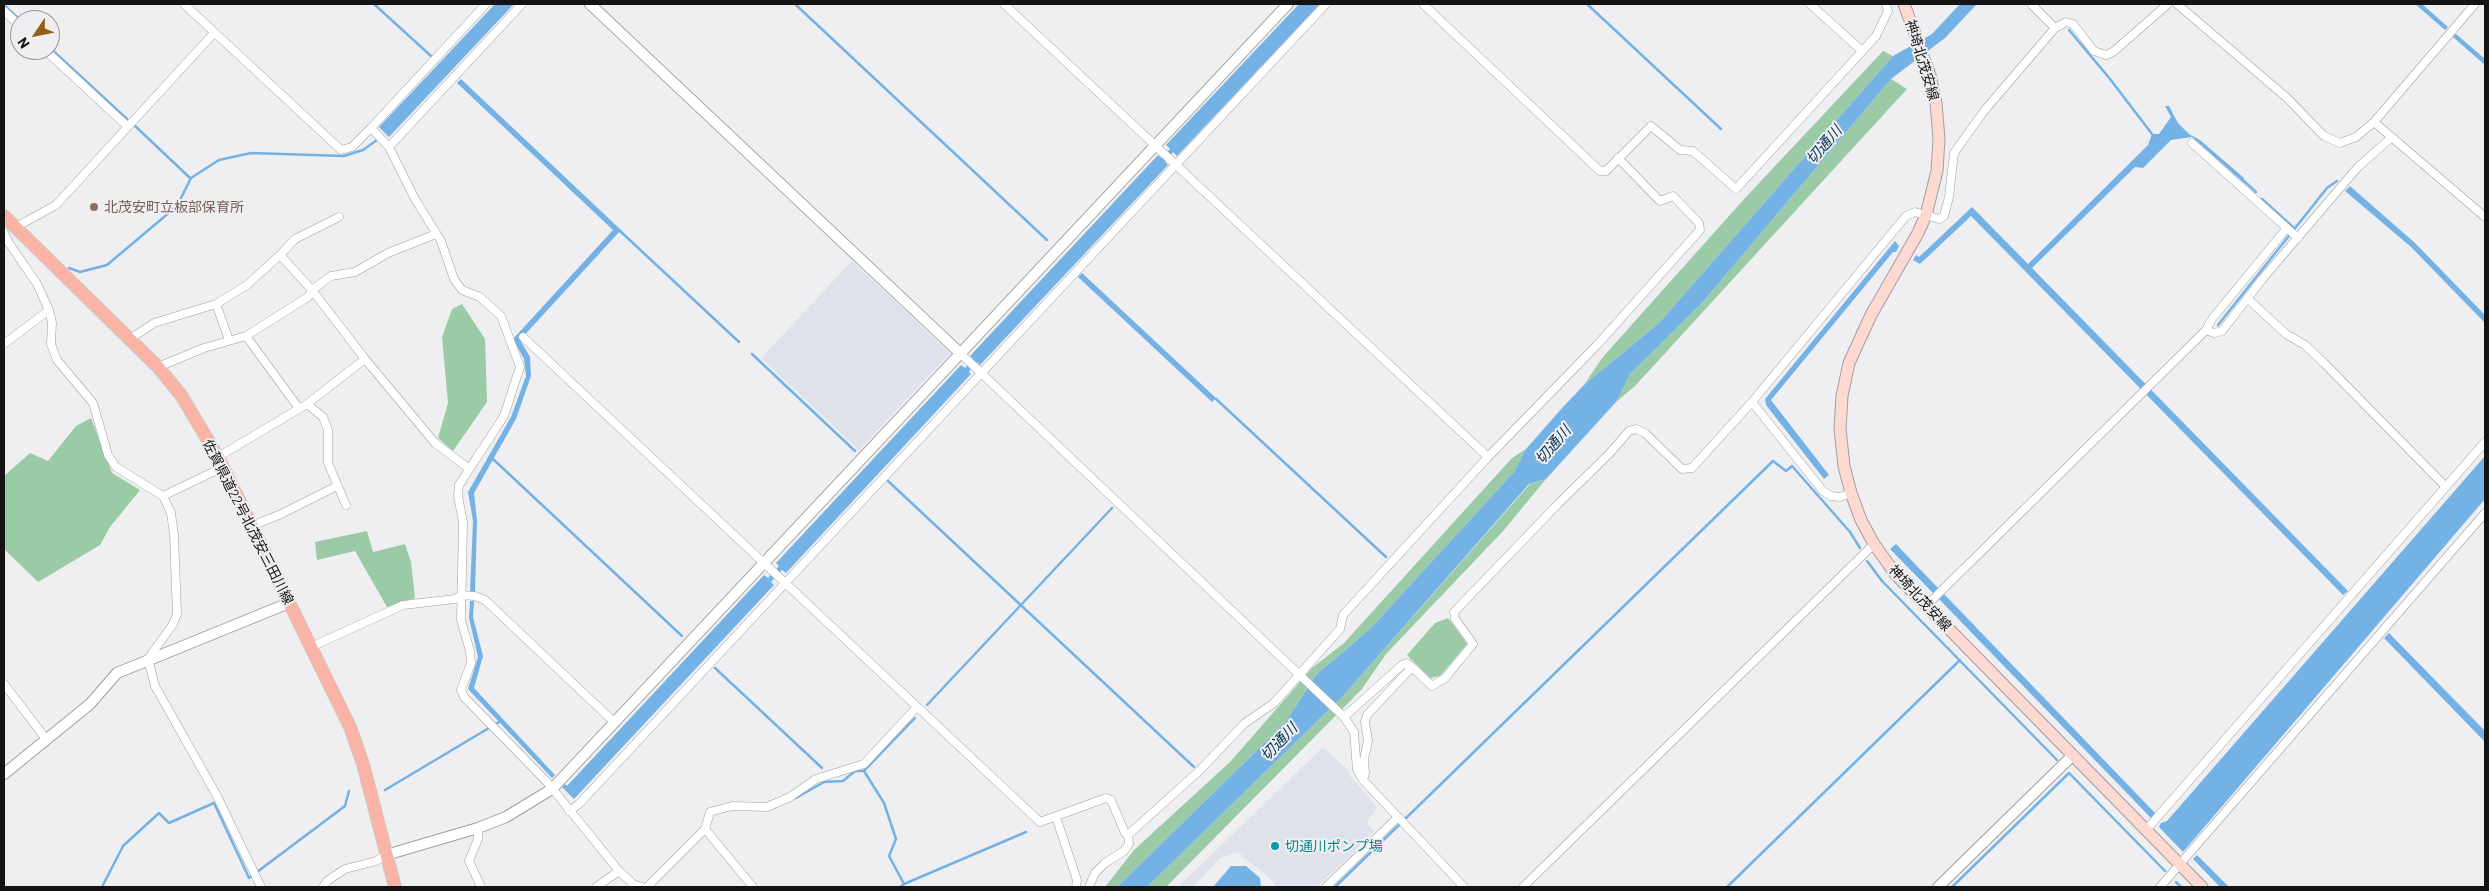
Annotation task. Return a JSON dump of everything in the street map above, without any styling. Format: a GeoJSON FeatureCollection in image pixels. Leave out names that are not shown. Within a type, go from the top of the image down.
{"type":"FeatureCollection","features":[{"type":"Feature","properties":{"kind":"main road","name":"神埼北茂安線"},"geometry":{"type":"LineString","coordinates":[[1907,6],[1930,76],[1936,103],[1939,139],[1937,171],[1926,215],[1906,256],[1870,315],[1849,363],[1842,396],[1840,429],[1844,466],[1851,493],[1861,520],[1874,544],[1896,575],[2073,755],[2150,826],[2184,861],[2202,887]]}},
{"type":"Feature","properties":{"kind":"main road","name":"佐賀県道22号北茂安三田川線"},"geometry":{"type":"LineString","coordinates":[[4,216],[158,367],[181,395],[218,457],[350,727],[363,764],[395,887]]}},
{"type":"Feature","properties":{"kind":"street"},"geometry":{"type":"LineString","coordinates":[[184,4],[342,150],[352,147],[372,128],[486,4]]}},
{"type":"Feature","properties":{"kind":"street"},"geometry":{"type":"LineString","coordinates":[[389,147],[522,4]]}},
{"type":"Feature","properties":{"kind":"street"},"geometry":{"type":"LineString","coordinates":[[590,4],[1343,716],[1354,732],[1357,770],[1362,780],[1464,887]]}},
{"type":"Feature","properties":{"kind":"street"},"geometry":{"type":"LineString","coordinates":[[1004,4],[1488,457]]}},
{"type":"Feature","properties":{"kind":"street"},"geometry":{"type":"LineString","coordinates":[[323,887],[327,881],[345,869],[478,828],[506,817],[552,789],[959,352],[1288,4]]}},
{"type":"Feature","properties":{"kind":"street"},"geometry":{"type":"LineString","coordinates":[[569,811],[579,804],[980,374],[1172,162],[1326,4]]}},
{"type":"Feature","properties":{"kind":"street"},"geometry":{"type":"LineString","coordinates":[[1423,4],[1600,171],[1606,171],[1651,126],[1680,150],[1693,152],[1736,190],[1876,36],[1888,11],[1886,4]]}},
{"type":"Feature","properties":{"kind":"street"},"geometry":{"type":"LineString","coordinates":[[1810,4],[1862,51]]}},
{"type":"Feature","properties":{"kind":"street"},"geometry":{"type":"LineString","coordinates":[[2031,4],[2055,28]]}},
{"type":"Feature","properties":{"kind":"street"},"geometry":{"type":"LineString","coordinates":[[1343,716],[1402,665],[1407,663],[1432,686],[1445,678],[1473,644],[1456,619],[1454,612],[1610,453],[1628,431],[1636,429],[1645,433],[1682,469],[1692,468],[1752,402],[1906,216],[1915,212],[1939,219],[1944,216],[1949,197],[1954,153],[1984,111],[2055,28],[2066,22],[2072,24],[2094,51],[2106,55],[2113,52],[2168,4]]}},
{"type":"Feature","properties":{"kind":"street"},"geometry":{"type":"LineString","coordinates":[[2176,4],[2286,96],[2324,136],[2333,142],[2347,142],[2374,122],[2475,4]]}},
{"type":"Feature","properties":{"kind":"street"},"geometry":{"type":"LineString","coordinates":[[16,227],[56,205],[214,33]]}},
{"type":"Feature","properties":{"kind":"street"},"geometry":{"type":"LineString","coordinates":[[56,60],[127,126]]}},
{"type":"Feature","properties":{"kind":"street"},"geometry":{"type":"LineString","coordinates":[[2374,122],[2485,217]]}},
{"type":"Feature","properties":{"kind":"street"},"geometry":{"type":"LineString","coordinates":[[372,128],[389,147],[415,199],[441,241],[454,279],[462,290],[480,297],[501,316],[520,367],[504,416],[468,468],[459,485],[458,496],[463,522],[469,595],[461,620],[470,652],[470,663],[461,690],[464,697],[552,789],[619,871],[633,884],[642,887]]}},
{"type":"Feature","properties":{"kind":"street"},"geometry":{"type":"LineString","coordinates":[[1926,606],[2150,387],[2206,330],[2212,319],[2291,233],[2392,137]]}},
{"type":"Feature","properties":{"kind":"street"},"geometry":{"type":"LineString","coordinates":[[2192,143],[2291,233]]}},
{"type":"Feature","properties":{"kind":"street"},"geometry":{"type":"LineString","coordinates":[[1128,835],[1199,771],[1244,723],[1274,703],[1300,676],[1340,630],[1343,615],[1488,457],[1597,345],[1700,230],[1700,223],[1673,196],[1660,201],[1618,158]]}},
{"type":"Feature","properties":{"kind":"street"},"geometry":{"type":"LineString","coordinates":[[130,339],[154,323],[216,304],[247,285],[295,239],[339,217]]}},
{"type":"Feature","properties":{"kind":"street"},"geometry":{"type":"LineString","coordinates":[[4,232],[37,284],[49,310],[52,323],[51,344],[57,360],[93,404],[108,455],[116,467],[162,496],[171,513],[174,535],[177,614],[173,624],[148,659]]}},
{"type":"Feature","properties":{"kind":"street"},"geometry":{"type":"LineString","coordinates":[[2206,330],[2214,333],[2222,331],[2248,299],[2291,233]]}},
{"type":"Feature","properties":{"kind":"street"},"geometry":{"type":"LineString","coordinates":[[158,367],[204,348],[246,336],[308,297],[312,290],[331,276],[355,272],[388,253],[436,234]]}},
{"type":"Feature","properties":{"kind":"street"},"geometry":{"type":"LineString","coordinates":[[280,255],[312,290],[365,359],[435,443],[468,468]]}},
{"type":"Feature","properties":{"kind":"street"},"geometry":{"type":"LineString","coordinates":[[2248,299],[2286,334],[2305,345],[2324,363],[2446,487]]}},
{"type":"Feature","properties":{"kind":"street"},"geometry":{"type":"LineString","coordinates":[[216,304],[229,340]]}},
{"type":"Feature","properties":{"kind":"street"},"geometry":{"type":"LineString","coordinates":[[4,344],[49,310]]}},
{"type":"Feature","properties":{"kind":"street"},"geometry":{"type":"LineString","coordinates":[[246,336],[298,407]]}},
{"type":"Feature","properties":{"kind":"street"},"geometry":{"type":"LineString","coordinates":[[523,337],[1040,822],[1106,798],[1111,800],[1125,833],[1128,835],[1129,844],[1124,851],[1104,862],[1095,873],[1089,887]]}},
{"type":"Feature","properties":{"kind":"street"},"geometry":{"type":"LineString","coordinates":[[162,496],[217,470],[218,457],[298,407],[307,404],[365,359]]}},
{"type":"Feature","properties":{"kind":"street"},"geometry":{"type":"LineString","coordinates":[[1752,402],[1823,490],[1831,496],[1840,497],[1851,493]]}},
{"type":"Feature","properties":{"kind":"street"},"geometry":{"type":"LineString","coordinates":[[307,404],[323,417],[328,430],[328,463],[346,505]]}},
{"type":"Feature","properties":{"kind":"street"},"geometry":{"type":"LineString","coordinates":[[2150,826],[2485,442]]}},
{"type":"Feature","properties":{"kind":"street"},"geometry":{"type":"LineString","coordinates":[[251,526],[279,515],[337,486]]}},
{"type":"Feature","properties":{"kind":"street"},"geometry":{"type":"LineString","coordinates":[[2160,887],[2485,513]]}},
{"type":"Feature","properties":{"kind":"street"},"geometry":{"type":"LineString","coordinates":[[2478,521],[2485,528]]}},
{"type":"Feature","properties":{"kind":"street"},"geometry":{"type":"LineString","coordinates":[[1523,887],[1874,544]]}},
{"type":"Feature","properties":{"kind":"street"},"geometry":{"type":"LineString","coordinates":[[311,647],[403,606],[456,599],[469,595],[485,600],[614,722]]}},
{"type":"Feature","properties":{"kind":"street"},"geometry":{"type":"LineString","coordinates":[[4,774],[90,704],[117,673],[289,603]]}},
{"type":"Feature","properties":{"kind":"street"},"geometry":{"type":"LineString","coordinates":[[148,659],[155,686],[217,796],[252,869],[258,886]]}},
{"type":"Feature","properties":{"kind":"street"},"geometry":{"type":"LineString","coordinates":[[1362,780],[1365,773],[1364,759],[1368,741],[1365,722],[1367,715],[1412,667]]}},
{"type":"Feature","properties":{"kind":"street"},"geometry":{"type":"LineString","coordinates":[[4,684],[46,740]]}},
{"type":"Feature","properties":{"kind":"street"},"geometry":{"type":"LineString","coordinates":[[647,887],[705,828],[710,812],[732,806],[767,807],[790,797],[816,779],[864,764],[917,707]]}},
{"type":"Feature","properties":{"kind":"street"},"geometry":{"type":"LineString","coordinates":[[1938,887],[2073,755]]}},
{"type":"Feature","properties":{"kind":"street"},"geometry":{"type":"LineString","coordinates":[[1056,817],[1076,880],[1076,887]]}},
{"type":"Feature","properties":{"kind":"street"},"geometry":{"type":"LineString","coordinates":[[1326,887],[1397,818]]}},
{"type":"Feature","properties":{"kind":"street"},"geometry":{"type":"LineString","coordinates":[[478,828],[478,839],[469,861],[481,887]]}},
{"type":"Feature","properties":{"kind":"street"},"geometry":{"type":"LineString","coordinates":[[705,828],[752,887]]}},
{"type":"Feature","properties":{"kind":"street"},"geometry":{"type":"LineString","coordinates":[[596,887],[619,871]]}},
{"type":"Feature","properties":{"kind":"shaded area"},"geometry":{"type":"Polygon","coordinates":[[[852,261],[950,353],[859,450],[761,358],[852,261]]]}},
{"type":"Feature","properties":{"kind":"shaded area"},"geometry":{"type":"Polygon","coordinates":[[[1323,747],[1349,771],[1350,776],[1377,807],[1367,823],[1374,832],[1317,887],[1274,887],[1274,882],[1238,852],[1220,858],[1193,887],[1178,887],[1323,747]]]}},
{"type":"Feature","properties":{"kind":"green space"},"geometry":{"type":"Polygon","coordinates":[[[1883,51],[1893,56],[1659,323],[1584,385],[1602,358],[1745,198],[1883,51]]]}},
{"type":"Feature","properties":{"kind":"green space"},"geometry":{"type":"Polygon","coordinates":[[[1891,79],[1907,89],[1635,386],[1616,402],[1630,374],[1702,303],[1891,79]]]}},
{"type":"Feature","properties":{"kind":"green space"},"geometry":{"type":"Polygon","coordinates":[[[462,304],[485,339],[487,402],[453,451],[438,438],[448,403],[442,337],[452,309],[462,304]]]}},
{"type":"Feature","properties":{"kind":"green space"},"geometry":{"type":"Polygon","coordinates":[[[91,418],[112,473],[140,490],[110,527],[100,545],[38,582],[4,549],[4,476],[30,453],[48,461],[76,426],[91,418]]]}},
{"type":"Feature","properties":{"kind":"green space"},"geometry":{"type":"Polygon","coordinates":[[[1526,449],[1514,472],[1370,629],[1317,674],[1285,723],[1117,887],[1105,887],[1134,850],[1231,761],[1312,668],[1344,643],[1512,458],[1526,449]]]}},
{"type":"Feature","properties":{"kind":"green space"},"geometry":{"type":"Polygon","coordinates":[[[1546,479],[1504,530],[1386,654],[1362,689],[1166,887],[1147,887],[1344,695],[1530,484],[1546,479]]]}},
{"type":"Feature","properties":{"kind":"green space"},"geometry":{"type":"Polygon","coordinates":[[[367,531],[373,552],[405,544],[411,562],[415,598],[387,607],[355,551],[317,560],[315,542],[367,531]]]}},
{"type":"Feature","properties":{"kind":"green space"},"geometry":{"type":"Polygon","coordinates":[[[1448,618],[1467,644],[1440,676],[1430,678],[1407,655],[1435,623],[1448,618]]]}},
{"type":"Feature","properties":{"kind":"water"},"geometry":{"type":"Polygon","coordinates":[[[495,4],[514,4],[389,137],[379,127],[495,4]]]}},
{"type":"Feature","properties":{"kind":"water"},"geometry":{"type":"Polygon","coordinates":[[[1299,4],[1320,4],[1177,156],[1173,152],[1165,162],[1168,165],[980,365],[977,362],[969,372],[971,374],[786,573],[782,570],[771,582],[774,585],[574,799],[562,787],[565,784],[567,786],[764,575],[768,578],[779,566],[776,563],[961,365],[965,368],[973,359],[970,356],[1158,155],[1161,158],[1170,149],[1166,145],[1299,4]]]}},
{"type":"Feature","properties":{"kind":"water","name":"切通川"},"geometry":{"type":"Polygon","coordinates":[[[1960,4],[1977,4],[1945,38],[1891,79],[1702,303],[1630,374],[1616,402],[1546,479],[1529,484],[1344,695],[1147,887],[1117,887],[1285,723],[1317,674],[1370,629],[1514,472],[1526,449],[1584,385],[1659,323],[1893,56],[1932,34],[1960,4]]]}},
{"type":"Feature","properties":{"kind":"water"},"geometry":{"type":"Polygon","coordinates":[[[2415,4],[2422,4],[2448,27],[2445,30],[2415,4]]]}},
{"type":"Feature","properties":{"kind":"water"},"geometry":{"type":"Polygon","coordinates":[[[2456,34],[2485,59],[2485,65],[2453,37],[2456,34]]]}},
{"type":"Feature","properties":{"kind":"water"},"geometry":{"type":"Polygon","coordinates":[[[461,79],[621,230],[520,340],[530,357],[531,376],[516,419],[474,493],[477,521],[475,592],[470,592],[473,521],[468,492],[511,417],[526,376],[524,359],[513,339],[613,230],[457,83],[461,79]]]}},
{"type":"Feature","properties":{"kind":"water"},"geometry":{"type":"Polygon","coordinates":[[[2165,106],[2169,106],[2178,123],[2189,134],[2200,140],[2244,178],[2244,183],[2192,137],[2171,140],[2143,168],[2135,167],[2032,268],[2348,591],[2343,595],[1971,216],[1920,264],[1913,260],[1916,255],[1919,257],[1972,207],[2028,264],[2148,145],[2152,134],[2159,134],[2171,117],[2165,106]]]}},
{"type":"Feature","properties":{"kind":"water"},"geometry":{"type":"Polygon","coordinates":[[[2350,186],[2415,243],[2485,315],[2485,323],[2411,247],[2345,191],[2350,186]]]}},
{"type":"Feature","properties":{"kind":"water"},"geometry":{"type":"Polygon","coordinates":[[[1895,241],[1899,246],[1896,252],[1893,252],[1771,400],[1829,475],[1824,479],[1766,405],[1765,399],[1895,241]]]}},
{"type":"Feature","properties":{"kind":"water"},"geometry":{"type":"Polygon","coordinates":[[[1082,273],[1216,398],[1212,402],[1078,277],[1082,273]]]}},
{"type":"Feature","properties":{"kind":"water"},"geometry":{"type":"Polygon","coordinates":[[[2485,456],[2485,499],[2183,852],[2159,827],[2161,823],[2167,821],[2485,456]]]}},
{"type":"Feature","properties":{"kind":"water"},"geometry":{"type":"Polygon","coordinates":[[[1896,544],[1938,588],[1933,593],[1890,549],[1896,544]]]}},
{"type":"Feature","properties":{"kind":"water"},"geometry":{"type":"Polygon","coordinates":[[[1944,594],[2155,813],[2151,818],[1939,599],[1944,594]]]}},
{"type":"Feature","properties":{"kind":"water"},"geometry":{"type":"Polygon","coordinates":[[[470,601],[474,601],[473,617],[483,656],[474,688],[555,775],[552,778],[468,689],[478,657],[469,618],[470,601]]]}},
{"type":"Feature","properties":{"kind":"water"},"geometry":{"type":"Polygon","coordinates":[[[2389,633],[2485,731],[2485,742],[2384,638],[2389,633]]]}},
{"type":"Feature","properties":{"kind":"water"},"geometry":{"type":"Polygon","coordinates":[[[2197,855],[2229,887],[2220,887],[2193,859],[2197,855]]]}},
{"type":"Feature","properties":{"kind":"water"},"geometry":{"type":"Polygon","coordinates":[[[1231,866],[1246,866],[1260,878],[1261,887],[1213,887],[1231,866]]]}},
{"type":"Feature","properties":{"kind":"waterway"},"geometry":{"type":"LineString","coordinates":[[374,4],[431,56]]}},
{"type":"Feature","properties":{"kind":"waterway"},"geometry":{"type":"LineString","coordinates":[[795,4],[1047,240]]}},
{"type":"Feature","properties":{"kind":"waterway"},"geometry":{"type":"LineString","coordinates":[[1587,4],[1721,129]]}},
{"type":"Feature","properties":{"kind":"waterway"},"geometry":{"type":"LineString","coordinates":[[4,5],[10,11]]}},
{"type":"Feature","properties":{"kind":"waterway"},"geometry":{"type":"LineString","coordinates":[[2069,30],[2152,134]]}},
{"type":"Feature","properties":{"kind":"waterway"},"geometry":{"type":"LineString","coordinates":[[60,57],[127,119]]}},
{"type":"Feature","properties":{"kind":"waterway"},"geometry":{"type":"LineString","coordinates":[[133,124],[190,178]]}},
{"type":"Feature","properties":{"kind":"waterway"},"geometry":{"type":"LineString","coordinates":[[69,268],[80,272],[107,265],[177,206],[191,178],[219,160],[251,153],[344,156],[363,150],[377,140]]}},
{"type":"Feature","properties":{"kind":"waterway"},"geometry":{"type":"LineString","coordinates":[[2244,181],[2256,192]]}},
{"type":"Feature","properties":{"kind":"waterway"},"geometry":{"type":"LineString","coordinates":[[2218,325],[2327,188],[2337,181]]}},
{"type":"Feature","properties":{"kind":"waterway"},"geometry":{"type":"LineString","coordinates":[[2262,199],[2294,228]]}},
{"type":"Feature","properties":{"kind":"waterway"},"geometry":{"type":"LineString","coordinates":[[620,231],[739,342]]}},
{"type":"Feature","properties":{"kind":"waterway"},"geometry":{"type":"LineString","coordinates":[[752,354],[855,451]]}},
{"type":"Feature","properties":{"kind":"waterway"},"geometry":{"type":"LineString","coordinates":[[1216,399],[1386,557]]}},
{"type":"Feature","properties":{"kind":"waterway"},"geometry":{"type":"LineString","coordinates":[[493,459],[682,636]]}},
{"type":"Feature","properties":{"kind":"waterway"},"geometry":{"type":"LineString","coordinates":[[1405,819],[1773,461],[1786,471],[1792,466],[1850,532],[1860,548]]}},
{"type":"Feature","properties":{"kind":"waterway"},"geometry":{"type":"LineString","coordinates":[[888,481],[1194,767]]}},
{"type":"Feature","properties":{"kind":"waterway"},"geometry":{"type":"LineString","coordinates":[[927,705],[1112,508]]}},
{"type":"Feature","properties":{"kind":"waterway"},"geometry":{"type":"LineString","coordinates":[[1867,561],[1882,581],[2057,760]]}},
{"type":"Feature","properties":{"kind":"waterway"},"geometry":{"type":"LineString","coordinates":[[1727,887],[1960,660]]}},
{"type":"Feature","properties":{"kind":"waterway"},"geometry":{"type":"LineString","coordinates":[[715,668],[822,768]]}},
{"type":"Feature","properties":{"kind":"waterway"},"geometry":{"type":"LineString","coordinates":[[900,887],[904,884],[889,856],[896,839],[884,803],[864,771],[915,718]]}},
{"type":"Feature","properties":{"kind":"waterway"},"geometry":{"type":"LineString","coordinates":[[385,790],[499,722]]}},
{"type":"Feature","properties":{"kind":"waterway"},"geometry":{"type":"LineString","coordinates":[[796,798],[824,782],[843,781],[855,771],[864,771]]}},
{"type":"Feature","properties":{"kind":"waterway"},"geometry":{"type":"LineString","coordinates":[[1952,887],[2069,773],[2165,871]]}},
{"type":"Feature","properties":{"kind":"waterway"},"geometry":{"type":"LineString","coordinates":[[102,887],[123,846],[159,813],[169,823],[214,803],[249,878],[345,806],[349,791]]}},
{"type":"Feature","properties":{"kind":"waterway"},"geometry":{"type":"LineString","coordinates":[[1335,887],[1399,825]]}},
{"type":"Feature","properties":{"kind":"waterway"},"geometry":{"type":"LineString","coordinates":[[904,884],[1026,832]]}},
{"type":"Feature","properties":{"kind":"waterway"},"geometry":{"type":"LineString","coordinates":[[2176,882],[2181,887]]}},
{"type":"Feature","properties":{"kind":"place","name":"北茂安町立板部保育所"},"geometry":{"type":"Point","coordinates":[94,207]}},
{"type":"Feature","properties":{"kind":"place","name":"切通川ポンプ場"},"geometry":{"type":"Point","coordinates":[1275,846]}}]}
